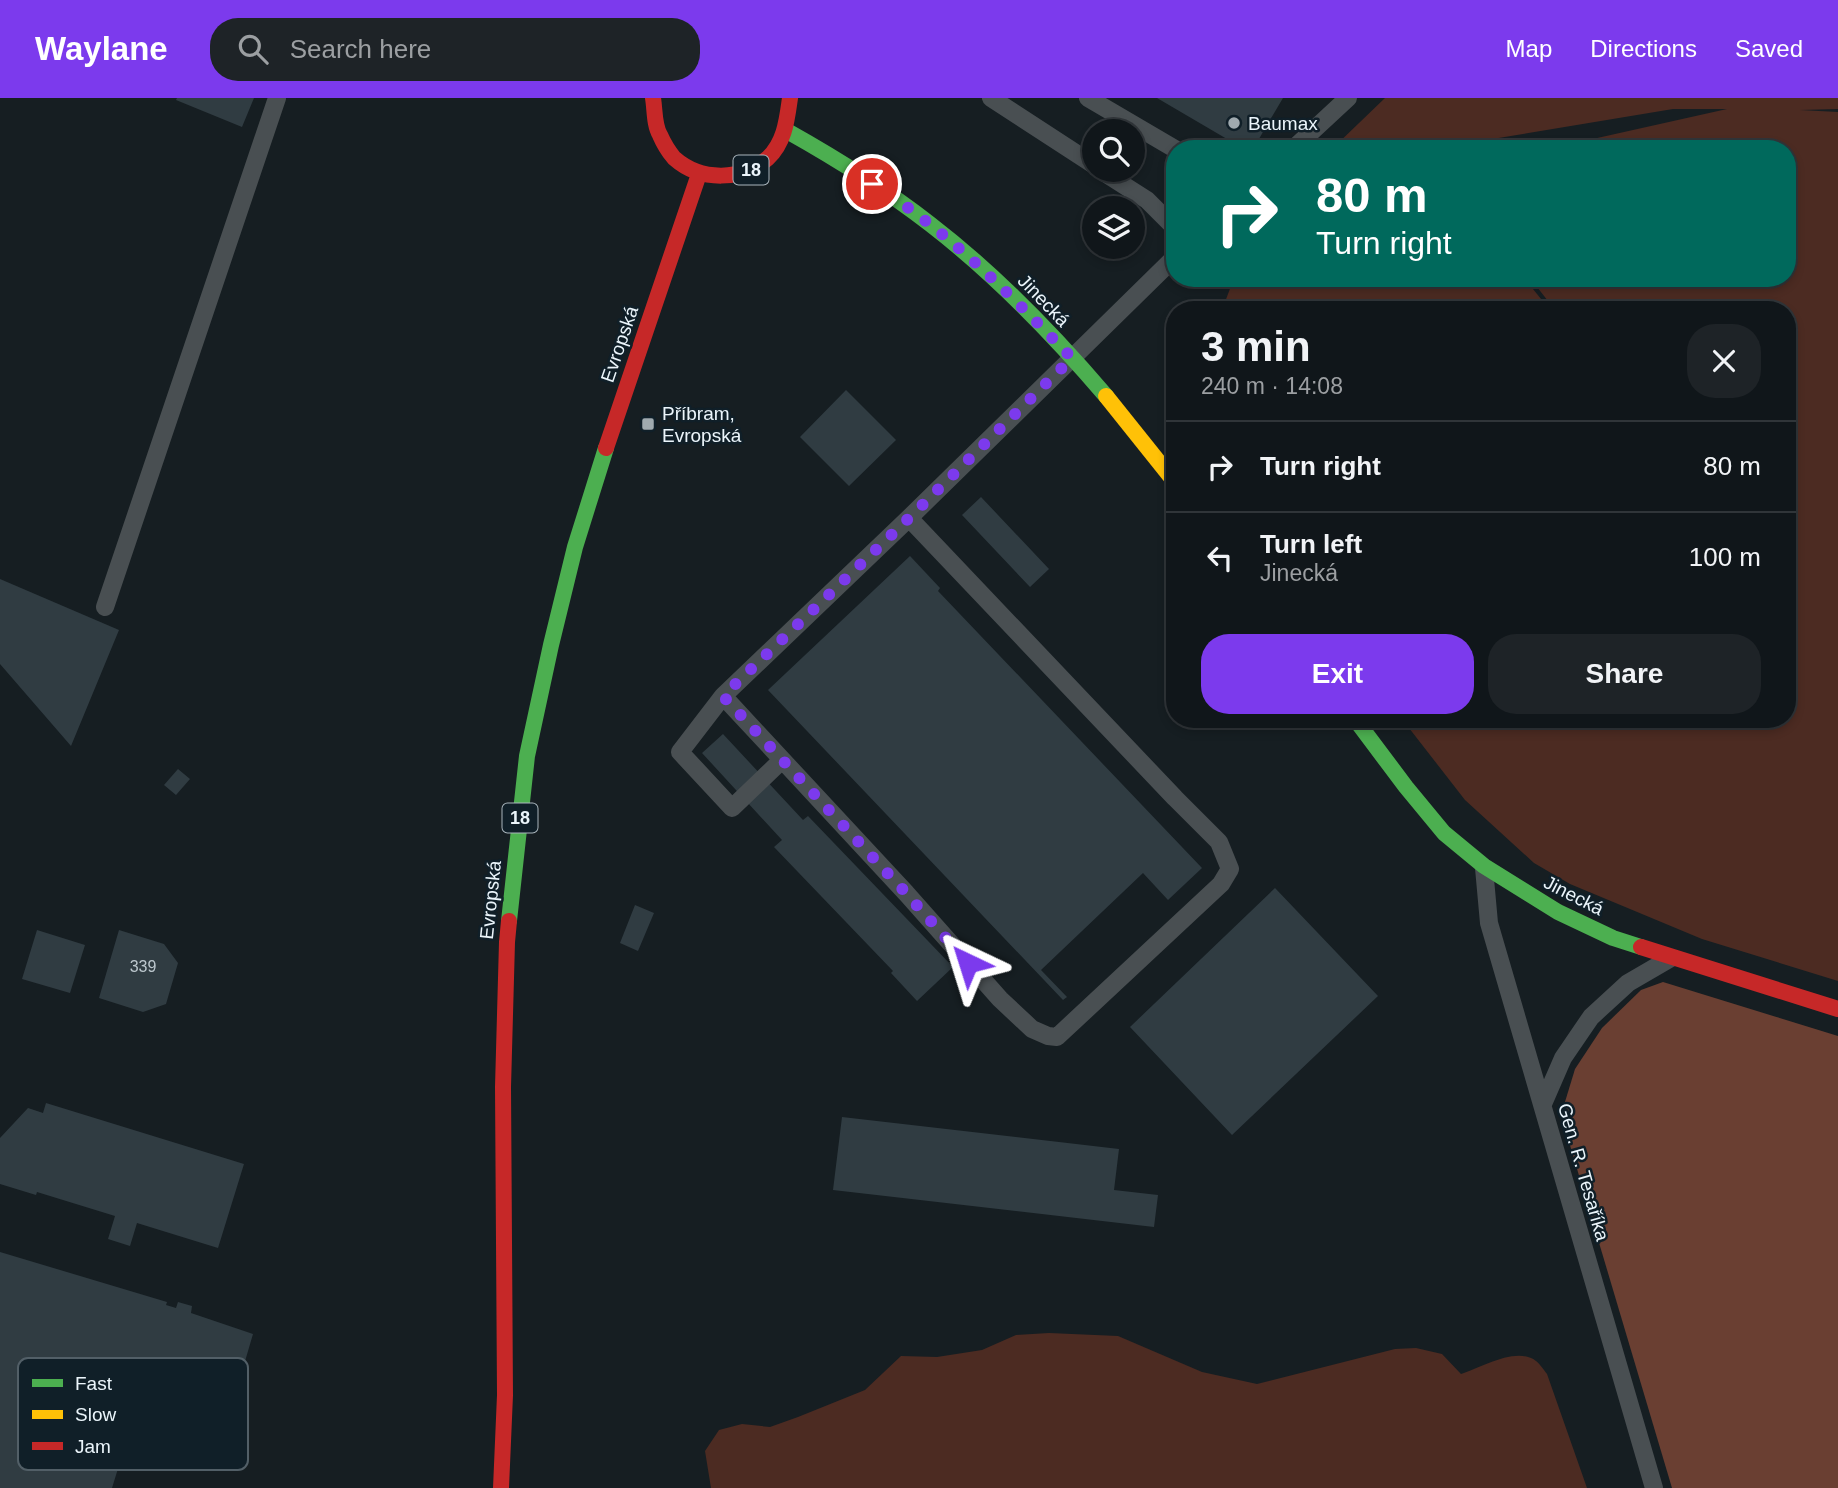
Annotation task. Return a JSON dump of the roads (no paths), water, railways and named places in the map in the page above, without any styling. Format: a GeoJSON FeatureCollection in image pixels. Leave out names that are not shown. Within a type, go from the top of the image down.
{"type":"FeatureCollection","features":[{"type":"Feature","properties":{"kind":"main road"},"geometry":{"type":"LineString","coordinates":[[653,98],[652,114],[662,144],[684,167],[699,174]]}},
{"type":"Feature","properties":{"kind":"main road","name":"18"},"geometry":{"type":"LineString","coordinates":[[699,174],[729,177],[758,167],[770,157],[787,131],[791,116],[790,98]]}},
{"type":"Feature","properties":{"kind":"main road","name":"Jinecká"},"geometry":{"type":"LineString","coordinates":[[787,131],[891,195],[1000,284],[1072,358],[1166,470]]}},
{"type":"Feature","properties":{"kind":"main road","name":"Evropská"},"geometry":{"type":"LineString","coordinates":[[501,1488],[505,1395],[503,1087],[507,942],[527,756],[575,547],[616,417],[699,174]]}},
{"type":"Feature","properties":{"kind":"main road","name":"Jinecká"},"geometry":{"type":"LineString","coordinates":[[1362,728],[1444,833],[1484,866],[1558,912],[1613,938],[1838,1009]]}},
{"type":"Feature","properties":{"kind":"lane"},"geometry":{"type":"LineString","coordinates":[[105,607],[277,98]]}},
{"type":"Feature","properties":{"kind":"lane"},"geometry":{"type":"LineString","coordinates":[[991,98],[1082,157]]}},
{"type":"Feature","properties":{"kind":"lane"},"geometry":{"type":"LineString","coordinates":[[1088,98],[1166,144]]}},
{"type":"Feature","properties":{"kind":"lane"},"geometry":{"type":"LineString","coordinates":[[1303,140],[1348,98]]}},
{"type":"Feature","properties":{"kind":"lane"},"geometry":{"type":"LineString","coordinates":[[1119,182],[1147,200],[1166,219]]}},
{"type":"Feature","properties":{"kind":"lane"},"geometry":{"type":"LineString","coordinates":[[782,760],[732,808],[680,752],[723,696],[1166,266]]}},
{"type":"Feature","properties":{"kind":"lane"},"geometry":{"type":"LineString","coordinates":[[723,696],[906,893],[1000,999],[1032,1029],[1048,1036],[1057,1037],[1221,884],[1230,869],[1219,842],[909,518]]}},
{"type":"Feature","properties":{"kind":"lane","name":"Gen. R. Tesaříka"},"geometry":{"type":"LineString","coordinates":[[1484,866],[1489,923],[1654,1488]]}},
{"type":"Feature","properties":{"kind":"lane"},"geometry":{"type":"LineString","coordinates":[[1543,1104],[1563,1058],[1591,1017],[1628,983],[1671,958]]}},
{"type":"Feature","properties":{"kind":"place","name":"Baumax"},"geometry":{"type":"Point","coordinates":[1234,123]}},
{"type":"Feature","properties":{"kind":"place","name":"Příbram, Evropská"},"geometry":{"type":"Point","coordinates":[648,424]}}]}
